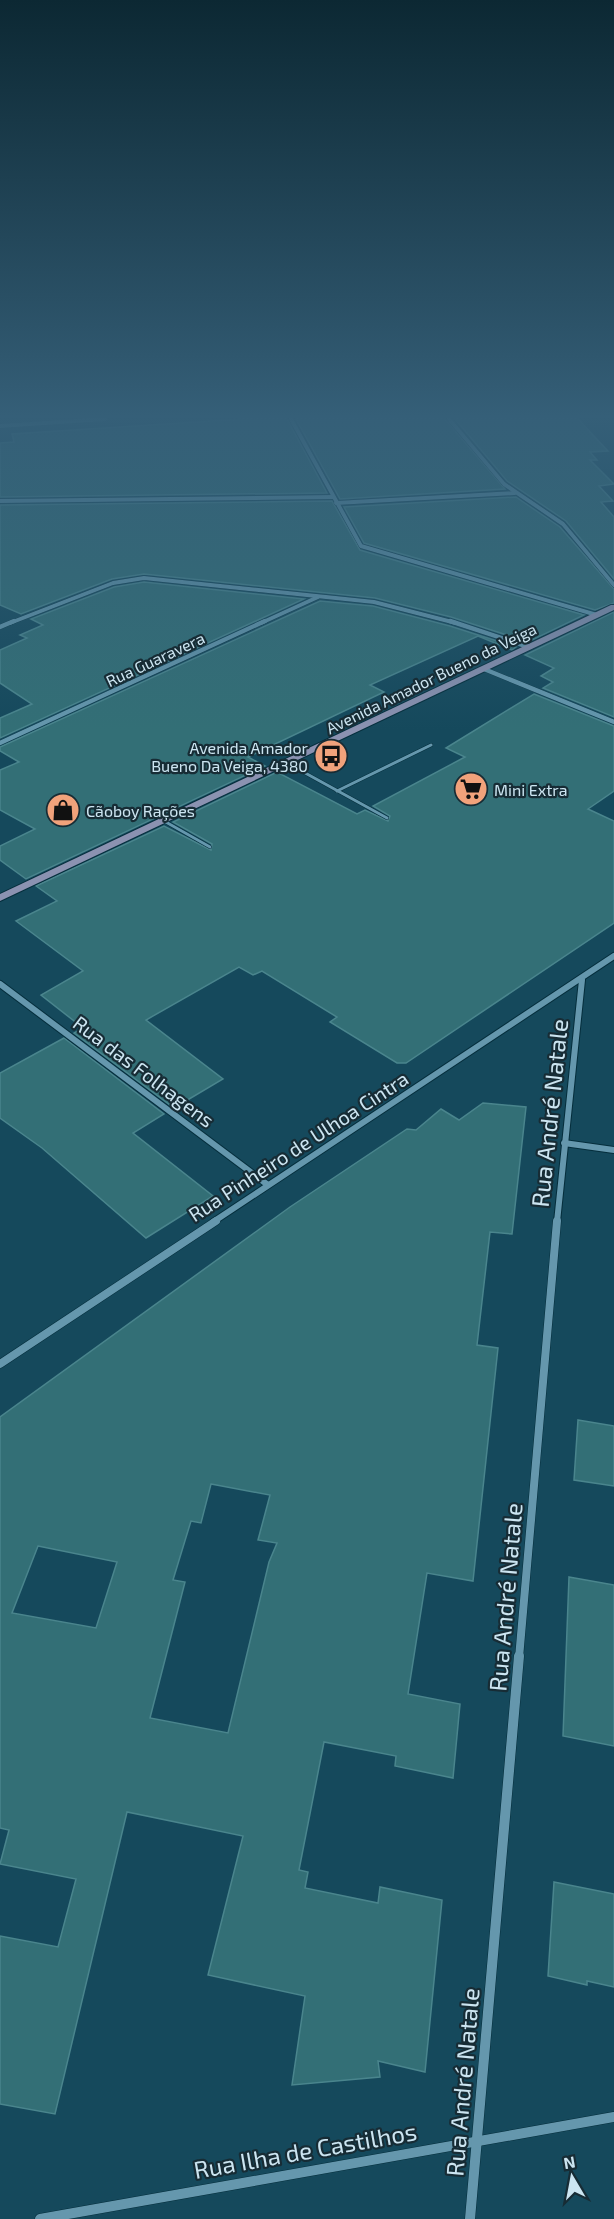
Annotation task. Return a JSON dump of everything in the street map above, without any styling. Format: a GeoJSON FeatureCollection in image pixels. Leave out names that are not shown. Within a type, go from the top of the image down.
{"type":"FeatureCollection","features":[{"type":"Feature","properties":{"kind":"main road","name":"Avenida Amador Bueno da Veiga"},"geometry":{"type":"LineString","coordinates":[[0,898],[614,607]]}},
{"type":"Feature","properties":{"kind":"street"},"geometry":{"type":"LineString","coordinates":[[347,523],[361,546],[372,552],[597,615]]}},
{"type":"Feature","properties":{"kind":"street"},"geometry":{"type":"LineString","coordinates":[[561,523],[614,585]]}},
{"type":"Feature","properties":{"kind":"street"},"geometry":{"type":"LineString","coordinates":[[0,627],[113,583],[144,578],[386,604],[529,647]]}},
{"type":"Feature","properties":{"kind":"street","name":"Rua Guaravera"},"geometry":{"type":"LineString","coordinates":[[0,743],[320,596]]}},
{"type":"Feature","properties":{"kind":"street"},"geometry":{"type":"LineString","coordinates":[[484,669],[614,722]]}},
{"type":"Feature","properties":{"kind":"street","name":"Rua Pinheiro de Ulhoa Cintra"},"geometry":{"type":"LineString","coordinates":[[0,1364],[268,1185],[582,980],[614,956]]}},
{"type":"Feature","properties":{"kind":"street","name":"Rua André Natale"},"geometry":{"type":"LineString","coordinates":[[470,2219],[564,1143],[582,980]]}},
{"type":"Feature","properties":{"kind":"street","name":"Rua das Folhagens"},"geometry":{"type":"LineString","coordinates":[[0,984],[268,1185]]}},
{"type":"Feature","properties":{"kind":"street"},"geometry":{"type":"LineString","coordinates":[[564,1143],[614,1150]]}},
{"type":"Feature","properties":{"kind":"street","name":"Rua Ilha de Castilhos"},"geometry":{"type":"LineString","coordinates":[[40,2219],[614,2117]]}},
{"type":"Feature","properties":{"kind":"lane"},"geometry":{"type":"LineString","coordinates":[[337,791],[431,745]]}},
{"type":"Feature","properties":{"kind":"lane"},"geometry":{"type":"LineString","coordinates":[[287,763],[387,819]]}},
{"type":"Feature","properties":{"kind":"lane"},"geometry":{"type":"LineString","coordinates":[[164,821],[210,847]]}},
{"type":"Feature","properties":{"kind":"building"},"geometry":{"type":"Polygon","coordinates":[[[0,523],[344,523],[360,550],[584,615],[528,642],[451,617],[375,598],[144,574],[112,579],[21,614],[0,605],[0,523]]]}},
{"type":"Feature","properties":{"kind":"building"},"geometry":{"type":"Polygon","coordinates":[[[353,523],[553,523],[560,527],[614,589],[614,603],[595,610],[364,543],[353,523]]]}},
{"type":"Feature","properties":{"kind":"building"},"geometry":{"type":"Polygon","coordinates":[[[567,523],[614,523],[614,579],[567,523]]]}},
{"type":"Feature","properties":{"kind":"building"},"geometry":{"type":"Polygon","coordinates":[[[144,582],[304,599],[0,738],[0,718],[32,704],[0,683],[0,650],[27,638],[20,635],[43,625],[31,619],[114,587],[144,582]]]}},
{"type":"Feature","properties":{"kind":"building"},"geometry":{"type":"Polygon","coordinates":[[[320,601],[373,606],[450,626],[516,647],[512,650],[478,636],[370,685],[384,692],[248,757],[265,766],[26,879],[0,860],[0,846],[35,829],[0,810],[0,770],[19,762],[0,751],[0,747],[320,601]]]}},
{"type":"Feature","properties":{"kind":"building"},"geometry":{"type":"Polygon","coordinates":[[[614,612],[614,717],[543,688],[553,682],[541,676],[554,668],[525,655],[614,612]]]}},
{"type":"Feature","properties":{"kind":"building"},"geometry":{"type":"Polygon","coordinates":[[[534,694],[614,726],[614,791],[588,809],[614,821],[614,923],[406,1063],[397,1063],[330,1022],[337,1017],[262,971],[253,975],[239,967],[146,1020],[223,1079],[174,1108],[74,1033],[83,1028],[41,995],[83,971],[16,921],[57,901],[36,886],[164,826],[211,850],[212,844],[173,822],[277,772],[357,814],[365,810],[388,821],[390,816],[373,806],[465,757],[446,748],[534,694]]]}},
{"type":"Feature","properties":{"kind":"building"},"geometry":{"type":"Polygon","coordinates":[[[64,1038],[164,1114],[133,1133],[213,1196],[146,1238],[42,1148],[0,1118],[0,1073],[64,1038]]]}},
{"type":"Feature","properties":{"kind":"building"},"geometry":{"type":"Polygon","coordinates":[[[483,1103],[526,1107],[512,1234],[490,1232],[477,1345],[498,1348],[473,1581],[427,1573],[408,1694],[460,1704],[453,1778],[395,1766],[396,1756],[324,1742],[299,1870],[308,1872],[305,1888],[378,1903],[380,1887],[442,1900],[425,2072],[378,2061],[380,2077],[292,2085],[305,1996],[208,1975],[243,1836],[127,1812],[55,2114],[0,2104],[0,1936],[58,1947],[76,1879],[0,1864],[9,1830],[0,1828],[0,1417],[290,1207],[407,1129],[416,1130],[441,1109],[459,1120],[483,1103]],[[211,1484],[201,1523],[191,1521],[173,1580],[185,1582],[150,1718],[228,1733],[269,1562],[277,1543],[258,1540],[270,1495],[211,1484]],[[38,1546],[12,1613],[96,1628],[117,1562],[38,1546]]]}},
{"type":"Feature","properties":{"kind":"building"},"geometry":{"type":"Polygon","coordinates":[[[578,1420],[614,1426],[614,1486],[574,1480],[578,1420]]]}},
{"type":"Feature","properties":{"kind":"building"},"geometry":{"type":"Polygon","coordinates":[[[569,1577],[614,1585],[614,1746],[563,1736],[569,1577]]]}},
{"type":"Feature","properties":{"kind":"building"},"geometry":{"type":"Polygon","coordinates":[[[554,1882],[614,1894],[614,1987],[587,1981],[587,1985],[548,1976],[554,1882]]]}},
{"type":"Feature","properties":{"kind":"place","name":"Avenida Amador Bueno Da Veiga, 4380"},"geometry":{"type":"Point","coordinates":[331,756]}},
{"type":"Feature","properties":{"kind":"place","name":"Mini Extra"},"geometry":{"type":"Point","coordinates":[471,789]}},
{"type":"Feature","properties":{"kind":"place","name":"Cãoboy Rações"},"geometry":{"type":"Point","coordinates":[63,810]}}]}
